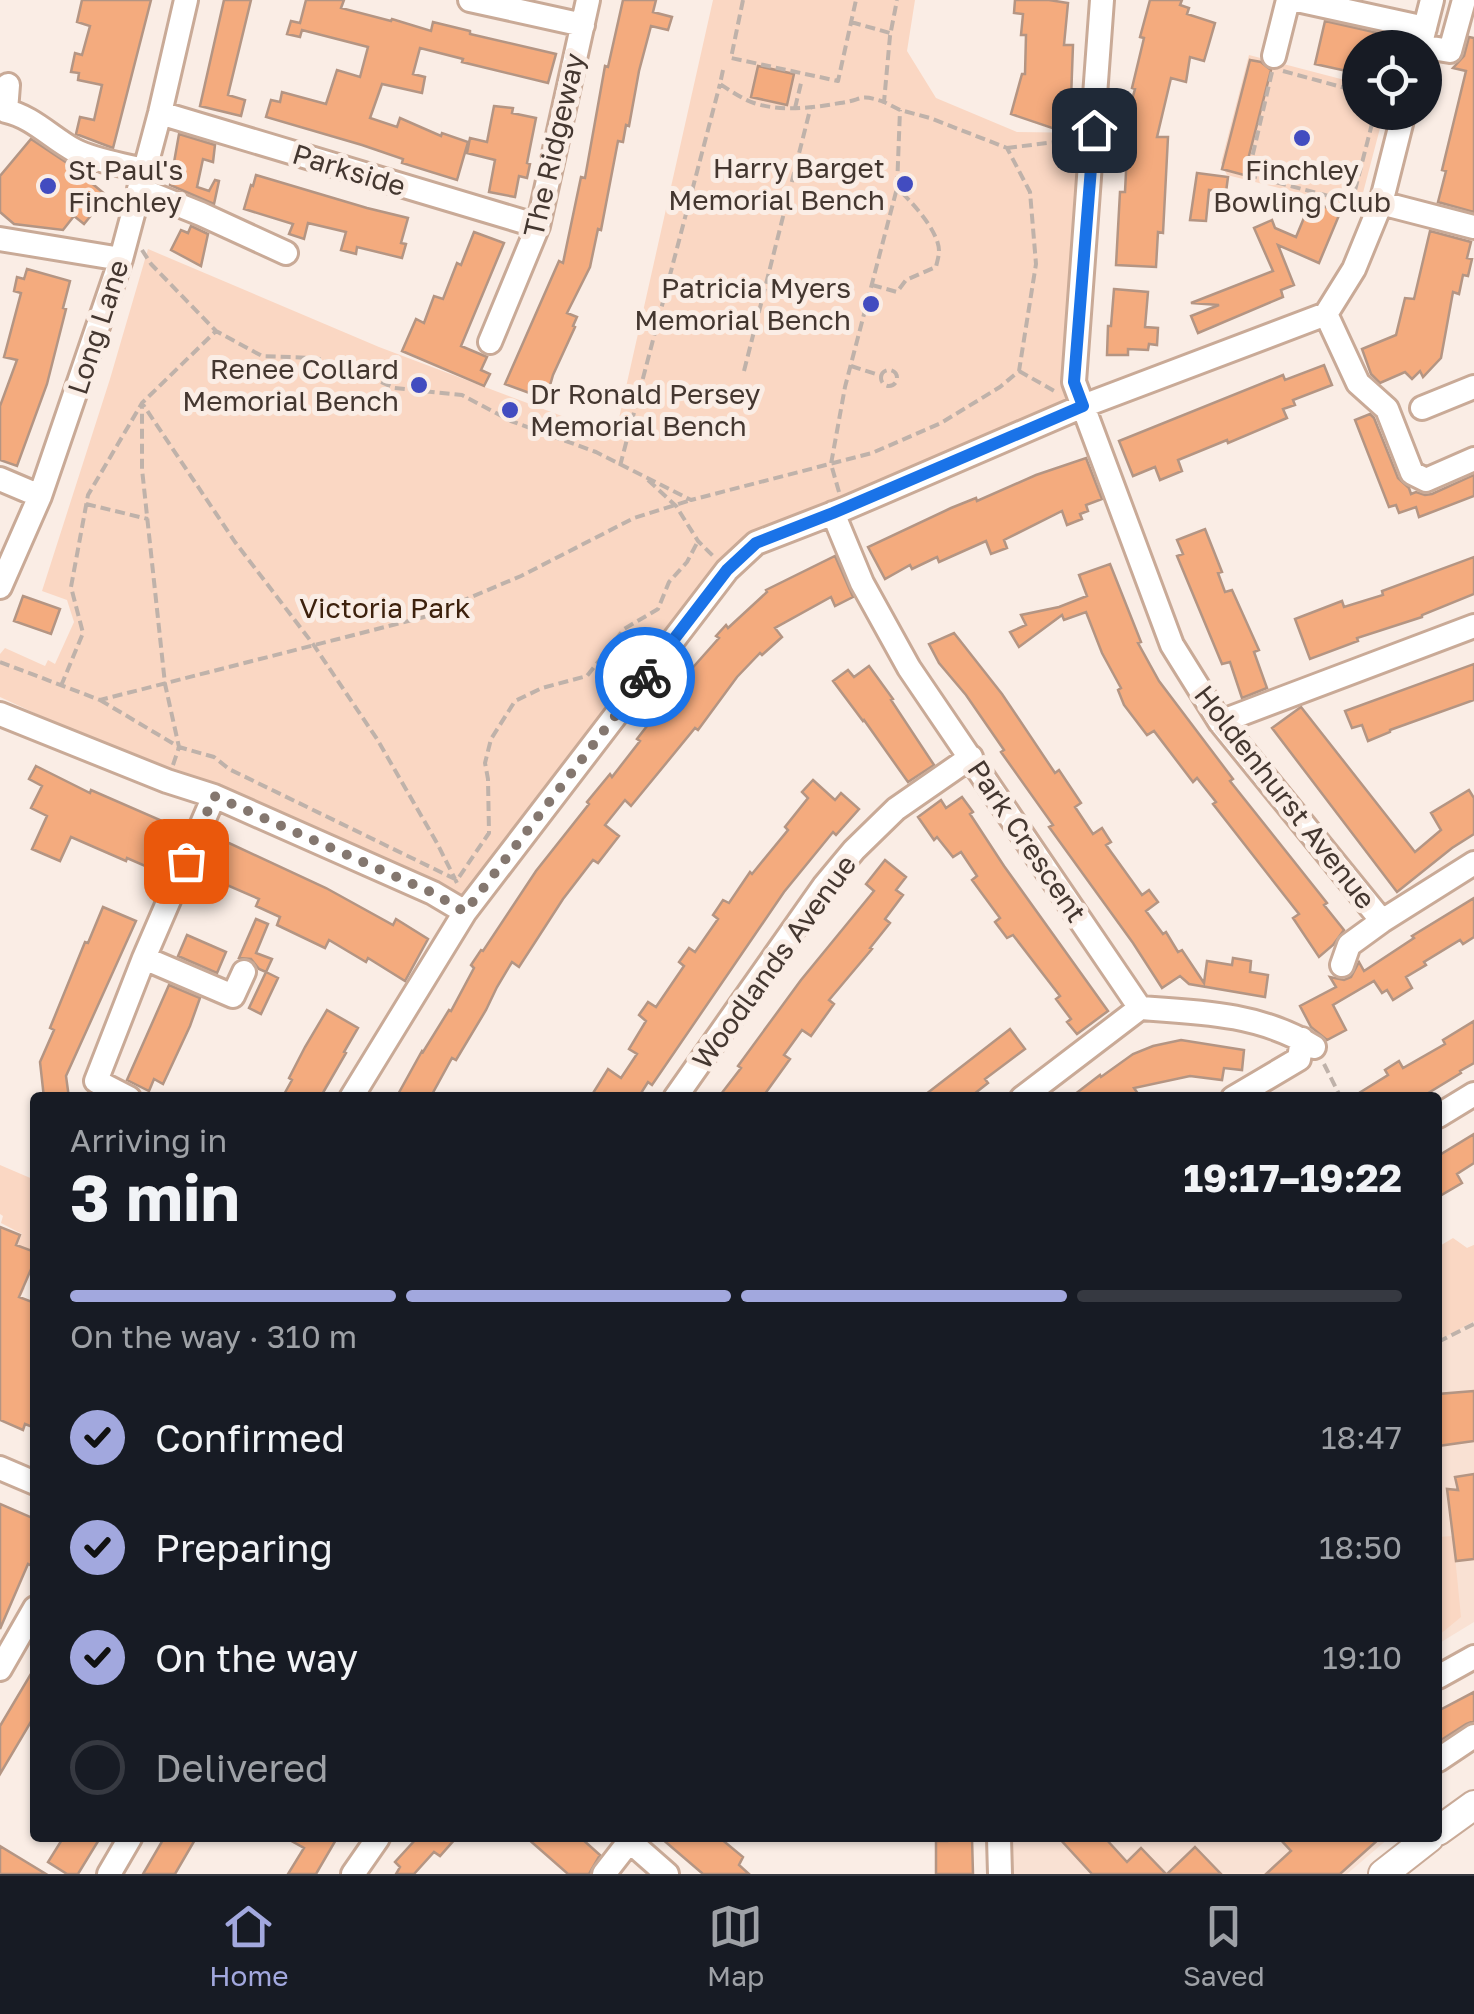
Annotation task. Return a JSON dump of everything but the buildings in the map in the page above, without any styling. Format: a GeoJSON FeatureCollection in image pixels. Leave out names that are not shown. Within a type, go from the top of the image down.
{"type":"FeatureCollection","features":[{"type":"Feature","properties":{"kind":"main road"},"geometry":{"type":"LineString","coordinates":[[1442,1823],[1474,1804]]}},
{"type":"Feature","properties":{"kind":"main road"},"geometry":{"type":"LineString","coordinates":[[1383,1874],[1419,1842]]}},
{"type":"Feature","properties":{"kind":"street","name":"Long Lane"},"geometry":{"type":"LineString","coordinates":[[0,587],[40,496],[121,259],[186,0]]}},
{"type":"Feature","properties":{"kind":"street"},"geometry":{"type":"LineString","coordinates":[[470,0],[582,26]]}},
{"type":"Feature","properties":{"kind":"street","name":"The Ridgeway"},"geometry":{"type":"LineString","coordinates":[[490,342],[538,226],[588,0]]}},
{"type":"Feature","properties":{"kind":"street","name":"Holdenhurst Avenue"},"geometry":{"type":"LineString","coordinates":[[1102,0],[1074,382],[1172,644],[1220,722],[1382,921],[1474,864]]}},
{"type":"Feature","properties":{"kind":"street"},"geometry":{"type":"LineString","coordinates":[[1274,56],[1288,0]]}},
{"type":"Feature","properties":{"kind":"street"},"geometry":{"type":"LineString","coordinates":[[1297,0],[1425,19],[1462,8]]}},
{"type":"Feature","properties":{"kind":"street"},"geometry":{"type":"LineString","coordinates":[[1425,19],[1450,51],[1462,8]]}},
{"type":"Feature","properties":{"kind":"street"},"geometry":{"type":"LineString","coordinates":[[8,85],[6,111],[20,114],[78,152],[286,254]]}},
{"type":"Feature","properties":{"kind":"street","name":"Parkside"},"geometry":{"type":"LineString","coordinates":[[160,113],[538,226]]}},
{"type":"Feature","properties":{"kind":"street"},"geometry":{"type":"LineString","coordinates":[[355,1092],[465,912],[727,570],[756,543],[1083,406],[1326,314],[1354,270],[1380,203],[1399,130]]}},
{"type":"Feature","properties":{"kind":"street"},"geometry":{"type":"LineString","coordinates":[[1380,203],[1474,228]]}},
{"type":"Feature","properties":{"kind":"street"},"geometry":{"type":"LineString","coordinates":[[0,239],[121,259]]}},
{"type":"Feature","properties":{"kind":"street"},"geometry":{"type":"LineString","coordinates":[[1326,314],[1358,383],[1387,409],[1412,473],[1426,480],[1474,459]]}},
{"type":"Feature","properties":{"kind":"street"},"geometry":{"type":"LineString","coordinates":[[1422,408],[1474,387]]}},
{"type":"Feature","properties":{"kind":"street"},"geometry":{"type":"LineString","coordinates":[[0,479],[40,496]]}},
{"type":"Feature","properties":{"kind":"street","name":"Park Crescent"},"geometry":{"type":"LineString","coordinates":[[838,511],[862,583],[909,668],[1140,1008]]}},
{"type":"Feature","properties":{"kind":"street"},"geometry":{"type":"LineString","coordinates":[[1220,722],[1474,626]]}},
{"type":"Feature","properties":{"kind":"street"},"geometry":{"type":"LineString","coordinates":[[0,714],[214,796],[433,893],[465,912]]}},
{"type":"Feature","properties":{"kind":"street","name":"Woodlands Avenue"},"geometry":{"type":"LineString","coordinates":[[679,1092],[824,886],[854,850],[896,809],[971,756]]}},
{"type":"Feature","properties":{"kind":"street"},"geometry":{"type":"LineString","coordinates":[[117,1092],[96,1081],[214,796]]}},
{"type":"Feature","properties":{"kind":"street"},"geometry":{"type":"LineString","coordinates":[[1342,965],[1348,945],[1382,921]]}},
{"type":"Feature","properties":{"kind":"street"},"geometry":{"type":"LineString","coordinates":[[144,958],[233,996],[244,972]]}},
{"type":"Feature","properties":{"kind":"street"},"geometry":{"type":"LineString","coordinates":[[1030,1092],[1140,1008],[1253,1021],[1290,1032],[1308,1043],[1299,1059],[1244,1092]]}},
{"type":"Feature","properties":{"kind":"street"},"geometry":{"type":"LineString","coordinates":[[1442,1114],[1474,1094]]}},
{"type":"Feature","properties":{"kind":"street"},"geometry":{"type":"LineString","coordinates":[[0,1468],[30,1475]]}},
{"type":"Feature","properties":{"kind":"street"},"geometry":{"type":"LineString","coordinates":[[0,1669],[30,1617]]}},
{"type":"Feature","properties":{"kind":"street"},"geometry":{"type":"LineString","coordinates":[[1442,1675],[1474,1657]]}},
{"type":"Feature","properties":{"kind":"street"},"geometry":{"type":"LineString","coordinates":[[1442,1757],[1474,1736]]}},
{"type":"Feature","properties":{"kind":"street"},"geometry":{"type":"LineString","coordinates":[[109,1874],[128,1842]]}},
{"type":"Feature","properties":{"kind":"street"},"geometry":{"type":"LineString","coordinates":[[353,1874],[375,1842]]}},
{"type":"Feature","properties":{"kind":"street"},"geometry":{"type":"LineString","coordinates":[[604,1874],[627,1842]]}},
{"type":"Feature","properties":{"kind":"street"},"geometry":{"type":"LineString","coordinates":[[632,1842],[667,1874]]}},
{"type":"Feature","properties":{"kind":"street"},"geometry":{"type":"LineString","coordinates":[[1000,1842],[1000,1874]]}},
{"type":"Feature","properties":{"kind":"path"},"geometry":{"type":"LineString","coordinates":[[744,0],[731,58],[838,82],[856,0]]}},
{"type":"Feature","properties":{"kind":"path"},"geometry":{"type":"LineString","coordinates":[[884,102],[897,0]]}},
{"type":"Feature","properties":{"kind":"path"},"geometry":{"type":"LineString","coordinates":[[851,22],[890,33]]}},
{"type":"Feature","properties":{"kind":"path"},"geometry":{"type":"LineString","coordinates":[[1342,87],[1273,68],[1248,175],[1352,202],[1370,130]]}},
{"type":"Feature","properties":{"kind":"path"},"geometry":{"type":"LineString","coordinates":[[620,466],[723,70]]}},
{"type":"Feature","properties":{"kind":"path"},"geometry":{"type":"LineString","coordinates":[[795,108],[802,79]]}},
{"type":"Feature","properties":{"kind":"path"},"geometry":{"type":"LineString","coordinates":[[720,84],[751,102],[770,107],[844,103],[864,95],[1007,148],[1093,139]]}},
{"type":"Feature","properties":{"kind":"path"},"geometry":{"type":"LineString","coordinates":[[744,371],[811,106]]}},
{"type":"Feature","properties":{"kind":"path"},"geometry":{"type":"LineString","coordinates":[[838,511],[831,464],[851,366],[897,188],[900,110]]}},
{"type":"Feature","properties":{"kind":"path"},"geometry":{"type":"LineString","coordinates":[[100,700],[424,617],[520,576],[634,518],[872,453],[941,423],[1018,372],[1036,264],[1030,192],[1007,148]]}},
{"type":"Feature","properties":{"kind":"path"},"geometry":{"type":"LineString","coordinates":[[872,285],[897,292],[906,280],[936,268],[940,248],[918,207],[897,188]]}},
{"type":"Feature","properties":{"kind":"path"},"geometry":{"type":"LineString","coordinates":[[128,229],[151,264],[216,332],[262,356],[315,358],[354,368],[394,388],[462,394],[510,420],[596,452],[692,500]]}},
{"type":"Feature","properties":{"kind":"path"},"geometry":{"type":"LineString","coordinates":[[62,686],[83,633],[71,587],[88,494],[142,402],[216,332]]}},
{"type":"Feature","properties":{"kind":"path"},"geometry":{"type":"LineString","coordinates":[[851,366],[882,376]]}},
{"type":"Feature","properties":{"kind":"path"},"geometry":{"type":"LineString","coordinates":[[1018,372],[1083,406]]}},
{"type":"Feature","properties":{"kind":"path"},"geometry":{"type":"LineString","coordinates":[[142,402],[142,469],[165,684],[179,747],[167,781]]}},
{"type":"Feature","properties":{"kind":"path"},"geometry":{"type":"LineString","coordinates":[[142,402],[235,542],[313,644],[376,739],[456,880],[465,912]]}},
{"type":"Feature","properties":{"kind":"path"},"geometry":{"type":"LineString","coordinates":[[645,478],[676,506],[698,541],[727,570]]}},
{"type":"Feature","properties":{"kind":"path"},"geometry":{"type":"LineString","coordinates":[[86,504],[148,519]]}},
{"type":"Feature","properties":{"kind":"path"},"geometry":{"type":"LineString","coordinates":[[456,880],[489,833],[485,763],[492,739],[515,701],[542,688],[587,676],[624,629],[658,609],[669,582],[687,562],[698,541]]}},
{"type":"Feature","properties":{"kind":"path"},"geometry":{"type":"LineString","coordinates":[[0,662],[100,700],[179,747],[214,756],[230,769],[456,880]]}},
{"type":"Feature","properties":{"kind":"path"},"geometry":{"type":"LineString","coordinates":[[1308,1043],[1338,1092]]}},
{"type":"Feature","properties":{"kind":"path"},"geometry":{"type":"LineString","coordinates":[[1442,1340],[1474,1324]]}},
{"type":"Feature","properties":{"kind":"shaded area"},"geometry":{"type":"Polygon","coordinates":[[[1454,1239],[1467,1248],[1474,1245],[1474,1622],[1442,1642],[1442,1246],[1454,1239]]]}},
{"type":"Feature","properties":{"kind":"shaded area"},"geometry":{"type":"Polygon","coordinates":[[[1008,1842],[1384,1842],[1347,1874],[1009,1874],[1008,1842]]]}},
{"type":"Feature","properties":{"kind":"green space","name":"Victoria Park"},"geometry":{"type":"Polygon","coordinates":[[[713,0],[915,0],[907,51],[936,98],[1017,132],[1094,133],[1081,405],[836,511],[728,569],[466,913],[0,697],[0,654],[5,648],[45,666],[48,660],[55,664],[74,622],[67,600],[42,591],[148,249],[379,347],[615,436],[713,0]]]}},
{"type":"Feature","properties":{"kind":"green space","name":"Finchley Bowling Club"},"geometry":{"type":"Polygon","coordinates":[[[1249,55],[1342,79],[1342,130],[1380,130],[1359,208],[1227,175],[1221,163],[1249,55]]]}},
{"type":"Feature","properties":{"kind":"green space"},"geometry":{"type":"Polygon","coordinates":[[[0,1165],[30,1178],[30,1250],[16,1282],[25,1288],[21,1296],[0,1288],[22,1234],[1,1223],[0,1165]]]}},
{"type":"Feature","properties":{"kind":"green space"},"geometry":{"type":"Polygon","coordinates":[[[1453,1238],[1467,1248],[1474,1245],[1474,1321],[1442,1339],[1442,1245],[1453,1238]]]}},
{"type":"Feature","properties":{"kind":"green space"},"geometry":{"type":"Polygon","coordinates":[[[1453,1536],[1461,1617],[1442,1633],[1442,1537],[1453,1536]]]}},
{"type":"Feature","properties":{"kind":"way so far"},"geometry":{"type":"LineString","coordinates":[[186,861],[214,796],[433,893],[465,912],[645,677]]}},
{"type":"Feature","properties":{"kind":"place","name":"Finchley Bowling Club"},"geometry":{"type":"Point","coordinates":[1302,138]}},
{"type":"Feature","properties":{"kind":"place","name":"Harry Barget Memorial Bench"},"geometry":{"type":"Point","coordinates":[905,184]}},
{"type":"Feature","properties":{"kind":"place","name":"St Paul's Finchley"},"geometry":{"type":"Point","coordinates":[48,186]}},
{"type":"Feature","properties":{"kind":"place","name":"Patricia Myers Memorial Bench"},"geometry":{"type":"Point","coordinates":[871,304]}},
{"type":"Feature","properties":{"kind":"place","name":"Renee Collard Memorial Bench"},"geometry":{"type":"Point","coordinates":[419,385]}},
{"type":"Feature","properties":{"kind":"place","name":"Dr Ronald Persey Memorial Bench"},"geometry":{"type":"Point","coordinates":[510,410]}},
{"type":"Feature","properties":{"kind":"route"},"geometry":{"type":"LineString","coordinates":[[645,677],[727,570],[756,543],[1083,406],[1074,382],[1094,130]]}}]}
